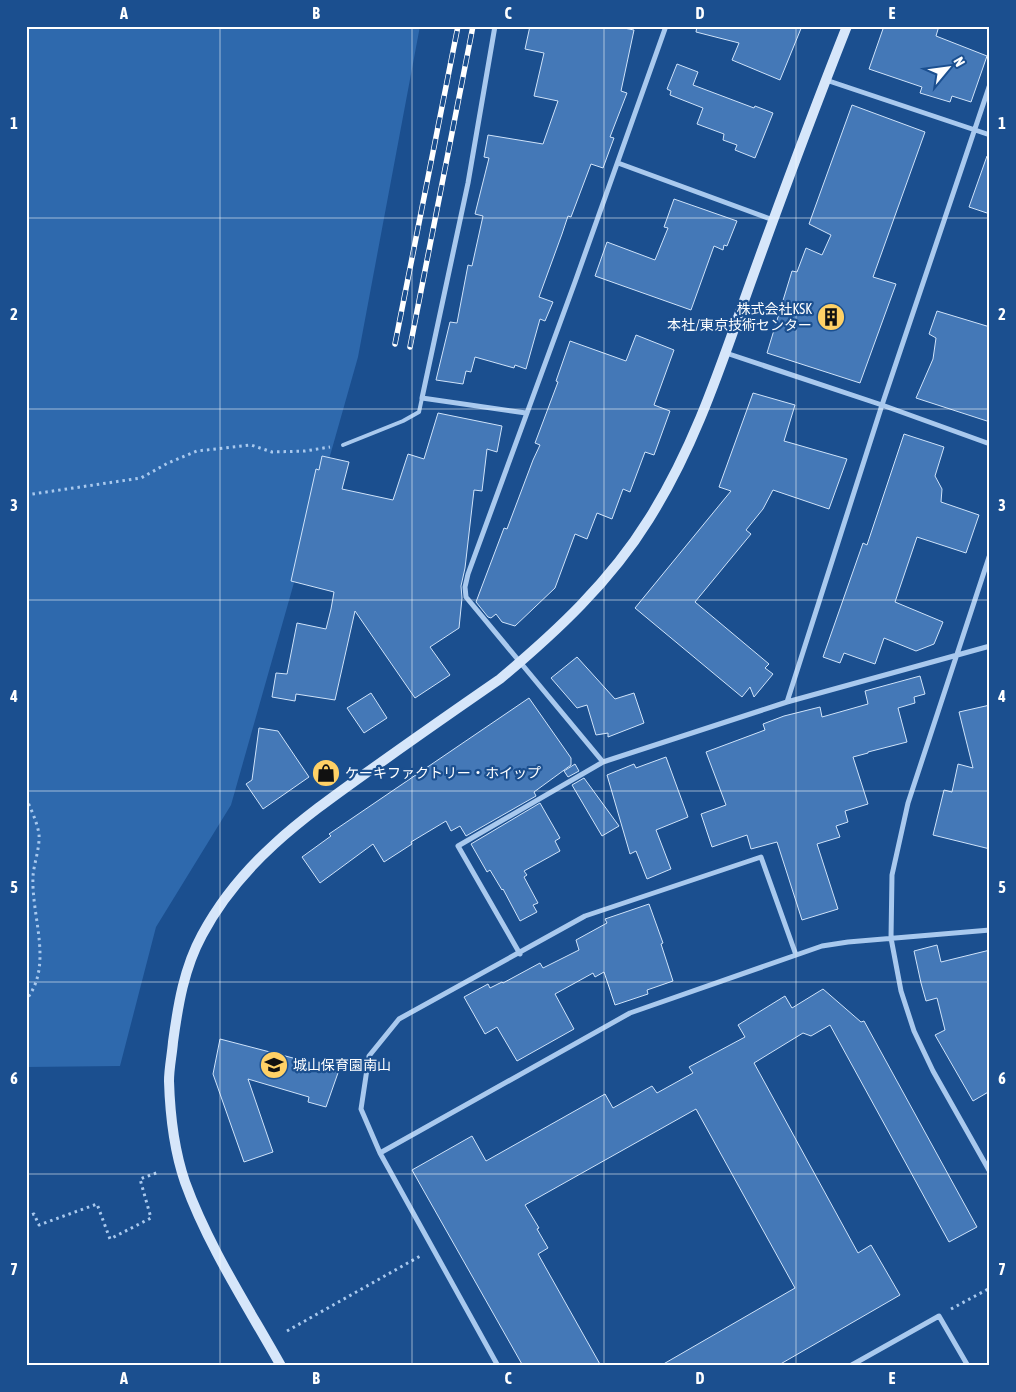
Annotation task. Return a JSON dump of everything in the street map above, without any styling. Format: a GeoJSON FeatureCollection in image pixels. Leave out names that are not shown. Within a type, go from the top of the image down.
{"type":"FeatureCollection","features":[{"type":"Feature","properties":{"kind":"street"},"geometry":{"type":"LineString","coordinates":[[495,26],[468,183],[422,398],[526,413]]}},
{"type":"Feature","properties":{"kind":"street"},"geometry":{"type":"LineString","coordinates":[[603,762],[466,597],[465,587],[468,574],[666,26]]}},
{"type":"Feature","properties":{"kind":"street"},"geometry":{"type":"LineString","coordinates":[[281,1366],[201,1222],[185,1181],[174,1136],[169,1079],[177,1012],[186,972],[202,935],[221,906],[239,880],[272,844],[310,813],[521,662],[583,604],[616,566],[648,520],[678,470],[702,416],[773,220],[847,26]]}},
{"type":"Feature","properties":{"kind":"street"},"geometry":{"type":"LineString","coordinates":[[826,80],[990,135]]}},
{"type":"Feature","properties":{"kind":"street"},"geometry":{"type":"LineString","coordinates":[[787,702],[882,405],[990,84]]}},
{"type":"Feature","properties":{"kind":"street"},"geometry":{"type":"LineString","coordinates":[[618,162],[773,220]]}},
{"type":"Feature","properties":{"kind":"street"},"geometry":{"type":"LineString","coordinates":[[725,353],[882,405],[990,444]]}},
{"type":"Feature","properties":{"kind":"street"},"geometry":{"type":"LineString","coordinates":[[990,554],[906,812],[892,875],[891,938],[901,990],[914,1031],[933,1071],[990,1172]]}},
{"type":"Feature","properties":{"kind":"street"},"geometry":{"type":"LineString","coordinates":[[520,954],[458,846],[603,762],[787,702],[990,646]]}},
{"type":"Feature","properties":{"kind":"street"},"geometry":{"type":"LineString","coordinates":[[498,1366],[380,1153],[362,1109],[369,1056],[399,1019],[586,916],[761,857],[796,955]]}},
{"type":"Feature","properties":{"kind":"street"},"geometry":{"type":"LineString","coordinates":[[380,1153],[630,1013],[822,946],[848,942],[990,930]]}},
{"type":"Feature","properties":{"kind":"street"},"geometry":{"type":"LineString","coordinates":[[850,1366],[939,1316],[968,1366]]}},
{"type":"Feature","properties":{"kind":"lane"},"geometry":{"type":"LineString","coordinates":[[343,444],[403,421],[419,412],[422,398]]}},
{"type":"Feature","properties":{"kind":"path"},"geometry":{"type":"LineString","coordinates":[[26,495],[141,478],[168,463],[197,451],[251,445],[272,452],[305,451],[343,444]]}},
{"type":"Feature","properties":{"kind":"path"},"geometry":{"type":"LineString","coordinates":[[26,798],[39,835],[33,876],[34,905],[41,944],[37,979],[26,1000]]}},
{"type":"Feature","properties":{"kind":"path"},"geometry":{"type":"LineString","coordinates":[[26,1217],[34,1214],[39,1224],[97,1204],[110,1239],[151,1218],[140,1179],[159,1172]]}},
{"type":"Feature","properties":{"kind":"path"},"geometry":{"type":"LineString","coordinates":[[287,1331],[433,1249]]}},
{"type":"Feature","properties":{"kind":"path"},"geometry":{"type":"LineString","coordinates":[[939,1316],[990,1288]]}},
{"type":"Feature","properties":{"kind":"shaded area"},"geometry":{"type":"Polygon","coordinates":[[[26,26],[420,26],[358,357],[231,805],[156,927],[120,1066],[26,1067],[26,26]]]}},
{"type":"Feature","properties":{"kind":"building"},"geometry":{"type":"Polygon","coordinates":[[[530,26],[614,26],[634,30],[621,91],[627,93],[610,137],[614,138],[603,168],[591,164],[571,217],[568,216],[539,297],[553,302],[545,321],[540,319],[526,369],[515,365],[514,368],[475,357],[471,372],[466,371],[463,384],[436,380],[450,322],[457,323],[468,265],[472,266],[483,216],[475,214],[489,158],[484,157],[488,135],[543,144],[558,101],[534,96],[544,53],[525,49],[530,26]]]}},
{"type":"Feature","properties":{"kind":"building"},"geometry":{"type":"Polygon","coordinates":[[[697,26],[802,26],[780,80],[732,60],[739,43],[696,32],[697,26]]]}},
{"type":"Feature","properties":{"kind":"building"},"geometry":{"type":"Polygon","coordinates":[[[884,26],[939,26],[936,36],[987,56],[971,102],[952,96],[950,102],[920,93],[922,87],[869,69],[884,26]]]}},
{"type":"Feature","properties":{"kind":"building"},"geometry":{"type":"Polygon","coordinates":[[[677,64],[698,72],[693,85],[754,108],[755,106],[773,113],[755,158],[735,150],[737,145],[723,140],[724,134],[697,124],[703,108],[670,95],[671,91],[667,89],[677,64]]]}},
{"type":"Feature","properties":{"kind":"building"},"geometry":{"type":"Polygon","coordinates":[[[852,105],[925,132],[873,277],[896,284],[860,383],[767,353],[792,271],[797,272],[806,248],[822,255],[831,235],[809,224],[852,105]]]}},
{"type":"Feature","properties":{"kind":"building"},"geometry":{"type":"Polygon","coordinates":[[[987,156],[990,156],[990,214],[969,207],[987,156]]]}},
{"type":"Feature","properties":{"kind":"building"},"geometry":{"type":"Polygon","coordinates":[[[674,199],[737,221],[727,246],[724,245],[723,250],[714,246],[691,310],[595,276],[607,242],[655,260],[668,228],[664,227],[674,199]]]}},
{"type":"Feature","properties":{"kind":"building"},"geometry":{"type":"Polygon","coordinates":[[[937,311],[990,327],[990,422],[916,398],[933,359],[936,338],[929,334],[937,311]]]}},
{"type":"Feature","properties":{"kind":"building"},"geometry":{"type":"Polygon","coordinates":[[[636,335],[674,350],[654,405],[670,411],[654,455],[645,452],[630,492],[623,489],[612,519],[597,513],[587,539],[575,534],[555,588],[515,626],[502,622],[496,614],[491,618],[488,617],[476,602],[504,528],[507,529],[540,445],[535,443],[558,382],[556,381],[570,341],[626,361],[636,335]]]}},
{"type":"Feature","properties":{"kind":"building"},"geometry":{"type":"Polygon","coordinates":[[[753,393],[795,405],[784,441],[847,459],[829,509],[773,490],[763,509],[746,530],[751,534],[695,602],[769,664],[765,668],[773,674],[754,697],[750,687],[742,697],[635,608],[731,491],[719,487],[753,393]]]}},
{"type":"Feature","properties":{"kind":"building"},"geometry":{"type":"Polygon","coordinates":[[[438,413],[502,426],[497,452],[487,449],[482,491],[474,490],[465,568],[461,586],[462,598],[459,628],[430,647],[450,675],[415,698],[355,611],[335,700],[296,694],[295,701],[272,697],[276,673],[287,674],[297,623],[326,629],[331,609],[334,592],[291,581],[316,469],[319,470],[322,456],[349,462],[342,489],[393,500],[408,454],[424,459],[438,413]]]}},
{"type":"Feature","properties":{"kind":"building"},"geometry":{"type":"Polygon","coordinates":[[[904,434],[944,447],[935,476],[942,489],[941,502],[979,515],[966,553],[917,537],[895,602],[943,622],[934,644],[916,651],[884,638],[875,664],[844,653],[840,663],[823,657],[863,543],[867,545],[904,434]]]}},
{"type":"Feature","properties":{"kind":"building"},"geometry":{"type":"Polygon","coordinates":[[[577,657],[615,699],[634,693],[644,723],[608,737],[608,733],[596,735],[587,705],[577,708],[551,678],[577,657]]]}},
{"type":"Feature","properties":{"kind":"building"},"geometry":{"type":"Polygon","coordinates":[[[920,676],[925,694],[914,697],[915,703],[898,708],[907,742],[853,757],[868,804],[845,811],[848,822],[836,826],[840,837],[817,844],[838,909],[802,920],[777,842],[751,849],[747,835],[712,847],[701,814],[726,805],[706,752],[765,730],[763,724],[784,716],[820,707],[822,717],[868,704],[865,691],[920,676]]]}},
{"type":"Feature","properties":{"kind":"building"},"geometry":{"type":"Polygon","coordinates":[[[371,693],[387,718],[364,733],[347,708],[371,693]]]}},
{"type":"Feature","properties":{"kind":"building"},"geometry":{"type":"Polygon","coordinates":[[[529,698],[571,758],[571,765],[534,792],[536,796],[466,836],[460,826],[451,831],[446,821],[411,842],[412,844],[384,862],[373,844],[320,883],[302,857],[331,836],[329,834],[529,698]]]}},
{"type":"Feature","properties":{"kind":"building"},"geometry":{"type":"Polygon","coordinates":[[[990,705],[990,849],[933,835],[944,790],[952,792],[958,764],[973,768],[959,712],[990,705]]]}},
{"type":"Feature","properties":{"kind":"building"},"geometry":{"type":"Polygon","coordinates":[[[259,728],[278,731],[309,777],[263,809],[246,784],[252,780],[259,728]]]}},
{"type":"Feature","properties":{"kind":"building"},"geometry":{"type":"Polygon","coordinates":[[[666,757],[688,817],[656,830],[671,869],[647,879],[636,851],[630,854],[607,775],[634,764],[636,768],[666,757]]]}},
{"type":"Feature","properties":{"kind":"building"},"geometry":{"type":"Polygon","coordinates":[[[575,764],[579,771],[568,777],[564,771],[575,764]]]}},
{"type":"Feature","properties":{"kind":"building"},"geometry":{"type":"Polygon","coordinates":[[[584,778],[619,826],[602,836],[572,785],[584,778]]]}},
{"type":"Feature","properties":{"kind":"building"},"geometry":{"type":"Polygon","coordinates":[[[540,803],[560,838],[555,841],[560,851],[524,871],[527,875],[524,877],[538,903],[533,905],[537,912],[520,921],[503,889],[490,870],[487,872],[471,844],[540,803]]]}},
{"type":"Feature","properties":{"kind":"building"},"geometry":{"type":"Polygon","coordinates":[[[649,904],[663,943],[661,944],[673,981],[647,990],[648,994],[615,1005],[604,972],[595,977],[593,973],[555,994],[574,1029],[517,1061],[497,1027],[485,1034],[464,997],[488,984],[490,988],[503,983],[540,963],[543,968],[579,950],[576,940],[607,923],[605,919],[649,904]]]}},
{"type":"Feature","properties":{"kind":"building"},"geometry":{"type":"Polygon","coordinates":[[[937,945],[941,962],[990,950],[990,1091],[973,1101],[935,1035],[945,1030],[937,998],[926,1001],[921,983],[914,951],[937,945]]]}},
{"type":"Feature","properties":{"kind":"building"},"geometry":{"type":"Polygon","coordinates":[[[823,989],[861,1022],[864,1021],[977,1227],[949,1242],[830,1025],[811,1036],[803,1033],[754,1063],[858,1253],[871,1245],[900,1295],[777,1366],[660,1366],[795,1288],[696,1109],[525,1205],[548,1248],[538,1254],[601,1366],[523,1366],[412,1170],[472,1136],[486,1161],[605,1094],[613,1108],[652,1086],[657,1093],[693,1073],[689,1067],[745,1037],[738,1025],[785,996],[792,1008],[823,989]]]}},
{"type":"Feature","properties":{"kind":"building"},"geometry":{"type":"Polygon","coordinates":[[[220,1039],[339,1070],[326,1107],[308,1102],[309,1097],[248,1079],[273,1152],[244,1162],[213,1074],[220,1039]]]}},
{"type":"Feature","properties":{"kind":"railway"},"geometry":{"type":"LineString","coordinates":[[395,344],[458,26]]}},
{"type":"Feature","properties":{"kind":"railway"},"geometry":{"type":"LineString","coordinates":[[410,347],[473,26]]}},
{"type":"Feature","properties":{"kind":"place","name":"株式会社KSK 本社/東京技術センター"},"geometry":{"type":"Point","coordinates":[831,317]}},
{"type":"Feature","properties":{"kind":"place","name":"ケーキファクトリー・ホイップ"},"geometry":{"type":"Point","coordinates":[326,773]}},
{"type":"Feature","properties":{"kind":"place","name":"城山保育園南山"},"geometry":{"type":"Point","coordinates":[274,1065]}}]}
